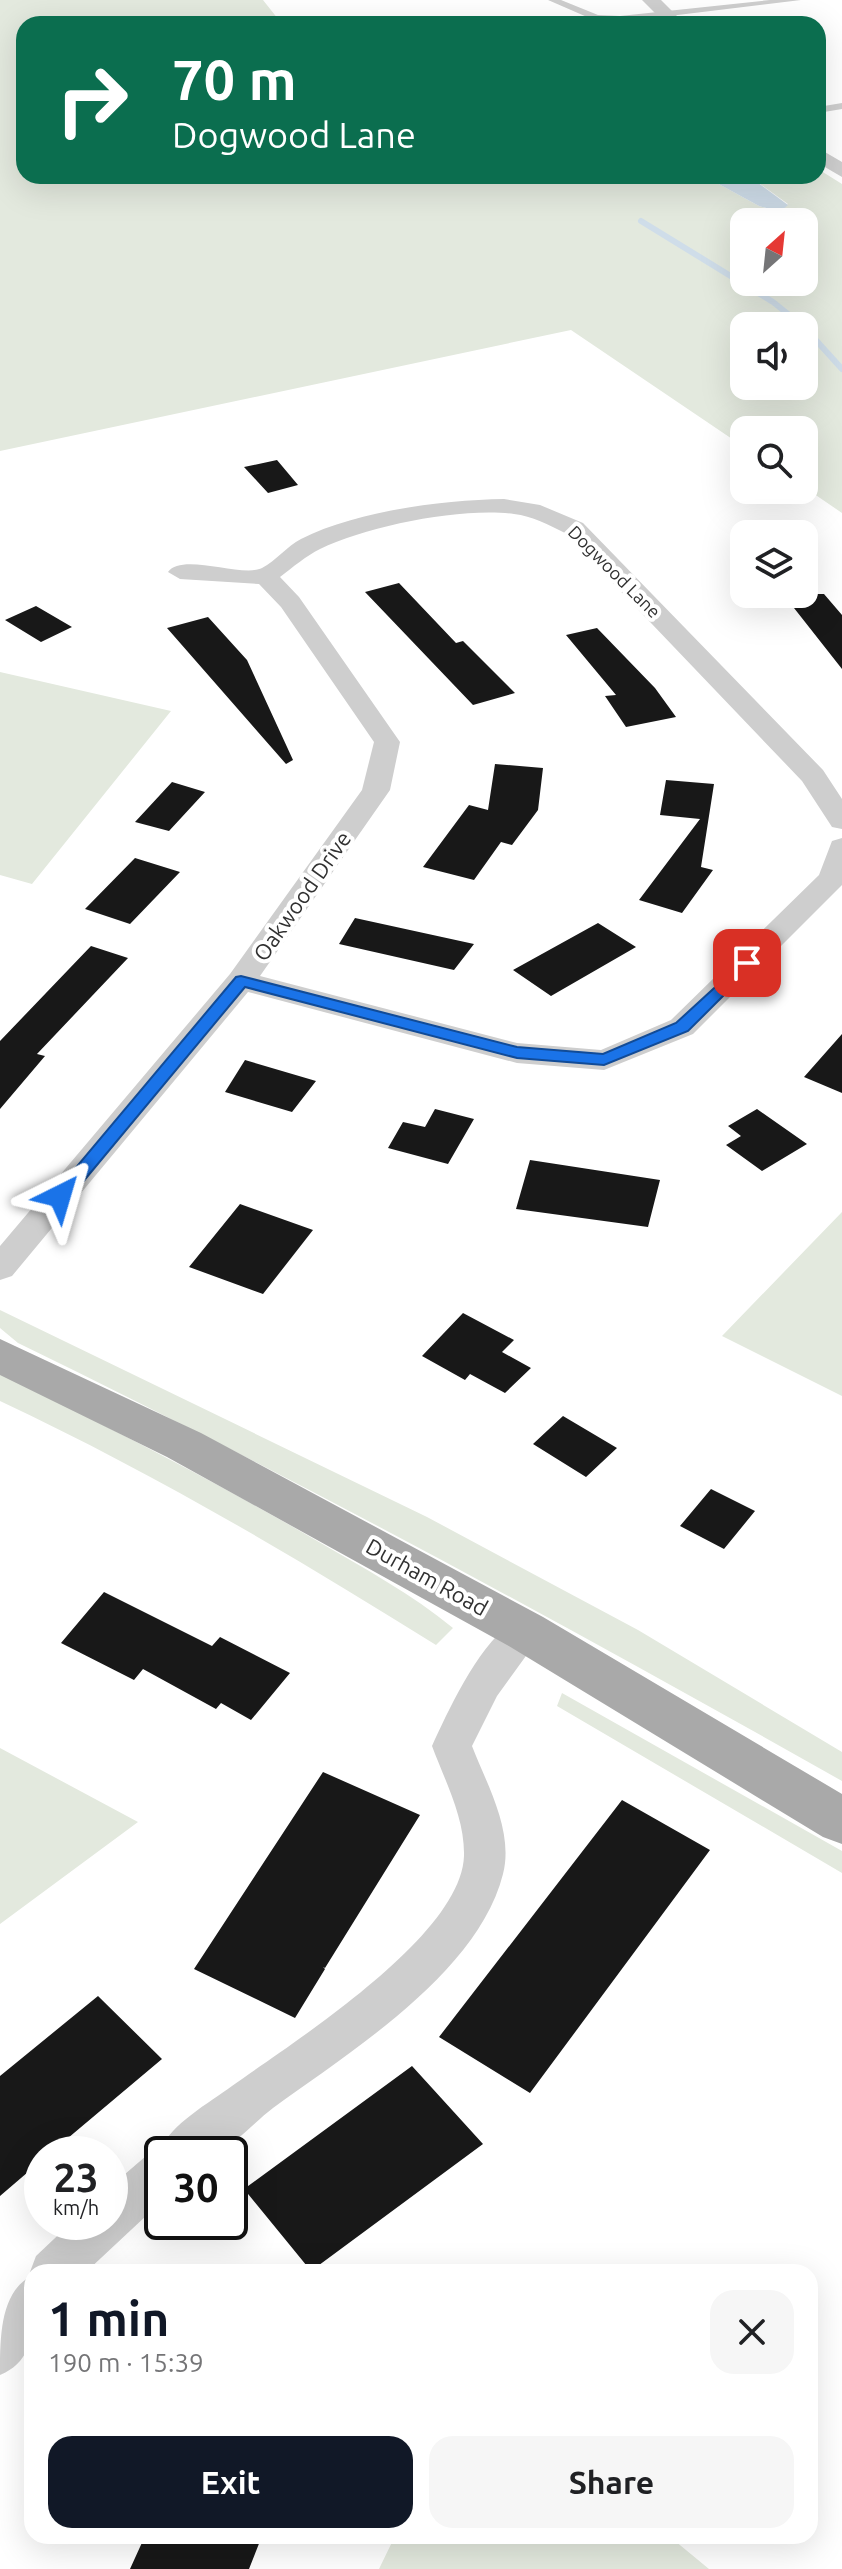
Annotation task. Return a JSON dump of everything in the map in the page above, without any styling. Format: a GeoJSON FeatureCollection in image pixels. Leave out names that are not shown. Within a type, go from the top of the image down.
{"type":"FeatureCollection","features":[{"type":"Feature","properties":{"kind":"main road","name":"Durham Road"},"geometry":{"type":"LineString","coordinates":[[0,1355],[184,1445],[525,1631],[842,1821]]}},
{"type":"Feature","properties":{"kind":"street"},"geometry":{"type":"LineString","coordinates":[[651,0],[668,16]]}},
{"type":"Feature","properties":{"kind":"street","name":"Dogwood Lane"},"geometry":{"type":"LineString","coordinates":[[266,577],[296,552],[332,535],[476,507],[506,506],[545,513],[574,528],[813,776],[842,821]]}},
{"type":"Feature","properties":{"kind":"street"},"geometry":{"type":"LineString","coordinates":[[180,572],[266,577]]}},
{"type":"Feature","properties":{"kind":"street","name":"Oakwood Drive"},"geometry":{"type":"LineString","coordinates":[[0,1268],[241,981],[376,790],[387,742],[290,602],[266,577]]}},
{"type":"Feature","properties":{"kind":"street"},"geometry":{"type":"LineString","coordinates":[[241,981],[517,1053],[604,1060],[682,1027],[833,878],[842,847]]}},
{"type":"Feature","properties":{"kind":"street"},"geometry":{"type":"LineString","coordinates":[[203,2136],[251,2097],[358,2022],[453,1930],[466,1910],[482,1874],[484,1844],[478,1816],[452,1746],[469,1704],[491,1670],[525,1631]]}},
{"type":"Feature","properties":{"kind":"street"},"geometry":{"type":"LineString","coordinates":[[128,2201],[144,2187]]}},
{"type":"Feature","properties":{"kind":"street"},"geometry":{"type":"LineString","coordinates":[[61,2264],[86,2240]]}},
{"type":"Feature","properties":{"kind":"street"},"geometry":{"type":"LineString","coordinates":[[0,2351],[24,2312]]}},
{"type":"Feature","properties":{"kind":"lane"},"geometry":{"type":"LineString","coordinates":[[553,0],[592,16]]}},
{"type":"Feature","properties":{"kind":"lane"},"geometry":{"type":"LineString","coordinates":[[697,16],[796,0]]}},
{"type":"Feature","properties":{"kind":"shaded area"},"geometry":{"type":"Polygon","coordinates":[[[0,0],[263,0],[276,16],[16,16],[16,184],[719,184],[766,208],[730,208],[730,296],[818,296],[818,208],[784,208],[788,204],[760,184],[826,184],[826,174],[842,184],[842,513],[818,497],[818,416],[730,416],[730,438],[571,330],[0,451],[0,0]]]}},
{"type":"Feature","properties":{"kind":"shaded area"},"geometry":{"type":"Polygon","coordinates":[[[719,184],[760,184],[788,205],[785,208],[766,208],[719,184]]]}},
{"type":"Feature","properties":{"kind":"shaded area"},"geometry":{"type":"Polygon","coordinates":[[[0,672],[171,711],[32,884],[0,875],[0,672]]]}},
{"type":"Feature","properties":{"kind":"shaded area"},"geometry":{"type":"Polygon","coordinates":[[[842,1212],[842,1396],[722,1336],[842,1212]]]}},
{"type":"Feature","properties":{"kind":"shaded area"},"geometry":{"type":"Polygon","coordinates":[[[0,1310],[427,1517],[638,1630],[842,1752],[842,1781],[433,1556],[227,1447],[18,1343],[0,1328],[0,1310]]]}},
{"type":"Feature","properties":{"kind":"shaded area"},"geometry":{"type":"Polygon","coordinates":[[[0,1374],[280,1519],[388,1582],[453,1628],[436,1645],[221,1516],[0,1401],[0,1374]]]}},
{"type":"Feature","properties":{"kind":"shaded area"},"geometry":{"type":"Polygon","coordinates":[[[562,1693],[842,1851],[842,1873],[557,1706],[562,1693]]]}},
{"type":"Feature","properties":{"kind":"shaded area"},"geometry":{"type":"Polygon","coordinates":[[[0,1748],[138,1822],[0,1924],[0,1748]]]}},
{"type":"Feature","properties":{"kind":"shaded area"},"geometry":{"type":"Polygon","coordinates":[[[391,2544],[679,2544],[709,2569],[379,2569],[391,2544]]]}},
{"type":"Feature","properties":{"kind":"building"},"geometry":{"type":"Polygon","coordinates":[[[277,460],[298,485],[268,493],[244,467],[277,460]]]}},
{"type":"Feature","properties":{"kind":"building"},"geometry":{"type":"Polygon","coordinates":[[[399,583],[456,643],[463,641],[515,693],[473,705],[365,592],[399,583]]]}},
{"type":"Feature","properties":{"kind":"building"},"geometry":{"type":"Polygon","coordinates":[[[818,594],[824,594],[842,615],[842,669],[794,608],[818,608],[818,594]]]}},
{"type":"Feature","properties":{"kind":"building"},"geometry":{"type":"Polygon","coordinates":[[[36,606],[72,627],[41,642],[5,620],[36,606]]]}},
{"type":"Feature","properties":{"kind":"building"},"geometry":{"type":"Polygon","coordinates":[[[208,617],[247,660],[293,760],[286,764],[167,628],[208,617]]]}},
{"type":"Feature","properties":{"kind":"building"},"geometry":{"type":"Polygon","coordinates":[[[597,628],[655,688],[676,717],[626,727],[605,696],[616,695],[566,635],[597,628]]]}},
{"type":"Feature","properties":{"kind":"building"},"geometry":{"type":"Polygon","coordinates":[[[495,764],[543,768],[538,810],[512,845],[501,842],[474,880],[423,867],[469,805],[488,810],[495,764]]]}},
{"type":"Feature","properties":{"kind":"building"},"geometry":{"type":"Polygon","coordinates":[[[666,780],[714,784],[701,867],[713,870],[682,913],[639,900],[700,819],[660,815],[666,780]]]}},
{"type":"Feature","properties":{"kind":"building"},"geometry":{"type":"Polygon","coordinates":[[[172,782],[205,792],[169,831],[135,822],[172,782]]]}},
{"type":"Feature","properties":{"kind":"building"},"geometry":{"type":"Polygon","coordinates":[[[135,858],[180,872],[130,924],[85,909],[135,858]]]}},
{"type":"Feature","properties":{"kind":"building"},"geometry":{"type":"Polygon","coordinates":[[[355,918],[474,944],[454,970],[339,944],[355,918]]]}},
{"type":"Feature","properties":{"kind":"building"},"geometry":{"type":"Polygon","coordinates":[[[598,923],[636,947],[551,996],[513,970],[598,923]]]}},
{"type":"Feature","properties":{"kind":"building"},"geometry":{"type":"Polygon","coordinates":[[[91,946],[128,958],[37,1054],[45,1056],[0,1109],[0,1041],[91,946]]]}},
{"type":"Feature","properties":{"kind":"building"},"geometry":{"type":"Polygon","coordinates":[[[842,1034],[842,1093],[804,1077],[842,1034]]]}},
{"type":"Feature","properties":{"kind":"building"},"geometry":{"type":"Polygon","coordinates":[[[245,1060],[316,1081],[292,1112],[225,1092],[245,1060]]]}},
{"type":"Feature","properties":{"kind":"building"},"geometry":{"type":"Polygon","coordinates":[[[435,1109],[474,1119],[448,1164],[388,1148],[403,1122],[425,1127],[435,1109]]]}},
{"type":"Feature","properties":{"kind":"building"},"geometry":{"type":"Polygon","coordinates":[[[757,1109],[807,1144],[762,1171],[726,1145],[741,1136],[728,1126],[757,1109]]]}},
{"type":"Feature","properties":{"kind":"building"},"geometry":{"type":"Polygon","coordinates":[[[530,1160],[660,1180],[648,1227],[516,1209],[530,1160]]]}},
{"type":"Feature","properties":{"kind":"building"},"geometry":{"type":"Polygon","coordinates":[[[240,1204],[313,1230],[263,1294],[189,1267],[240,1204]]]}},
{"type":"Feature","properties":{"kind":"building"},"geometry":{"type":"Polygon","coordinates":[[[463,1313],[514,1340],[502,1352],[531,1368],[505,1393],[470,1374],[465,1380],[422,1356],[463,1313]]]}},
{"type":"Feature","properties":{"kind":"building"},"geometry":{"type":"Polygon","coordinates":[[[563,1416],[617,1448],[586,1477],[533,1444],[563,1416]]]}},
{"type":"Feature","properties":{"kind":"building"},"geometry":{"type":"Polygon","coordinates":[[[711,1489],[755,1511],[724,1549],[680,1526],[711,1489]]]}},
{"type":"Feature","properties":{"kind":"building"},"geometry":{"type":"Polygon","coordinates":[[[104,1592],[212,1646],[220,1637],[290,1673],[251,1720],[221,1703],[216,1709],[143,1669],[134,1680],[61,1643],[104,1592]]]}},
{"type":"Feature","properties":{"kind":"building"},"geometry":{"type":"Polygon","coordinates":[[[323,1772],[420,1815],[323,1967],[325,1969],[295,2018],[194,1969],[323,1772]]]}},
{"type":"Feature","properties":{"kind":"building"},"geometry":{"type":"Polygon","coordinates":[[[622,1800],[710,1850],[530,2093],[439,2037],[622,1800]]]}},
{"type":"Feature","properties":{"kind":"building"},"geometry":{"type":"Polygon","coordinates":[[[98,1996],[162,2059],[70,2136],[24,2136],[24,2175],[0,2196],[0,2076],[98,1996]]]}},
{"type":"Feature","properties":{"kind":"building"},"geometry":{"type":"Polygon","coordinates":[[[412,2066],[483,2144],[320,2264],[305,2264],[248,2194],[248,2186],[412,2066]]]}},
{"type":"Feature","properties":{"kind":"building"},"geometry":{"type":"Polygon","coordinates":[[[141,2544],[259,2544],[249,2569],[130,2569],[141,2544]]]}},
{"type":"Feature","properties":{"kind":"waterway"},"geometry":{"type":"LineString","coordinates":[[641,221],[786,312]]}},
{"type":"Feature","properties":{"kind":"waterway"},"geometry":{"type":"LineString","coordinates":[[818,342],[842,369]]}},
{"type":"Feature","properties":{"kind":"route"},"geometry":{"type":"LineString","coordinates":[[60,1196],[241,981],[517,1053],[604,1060],[682,1027],[747,963]]}}]}
